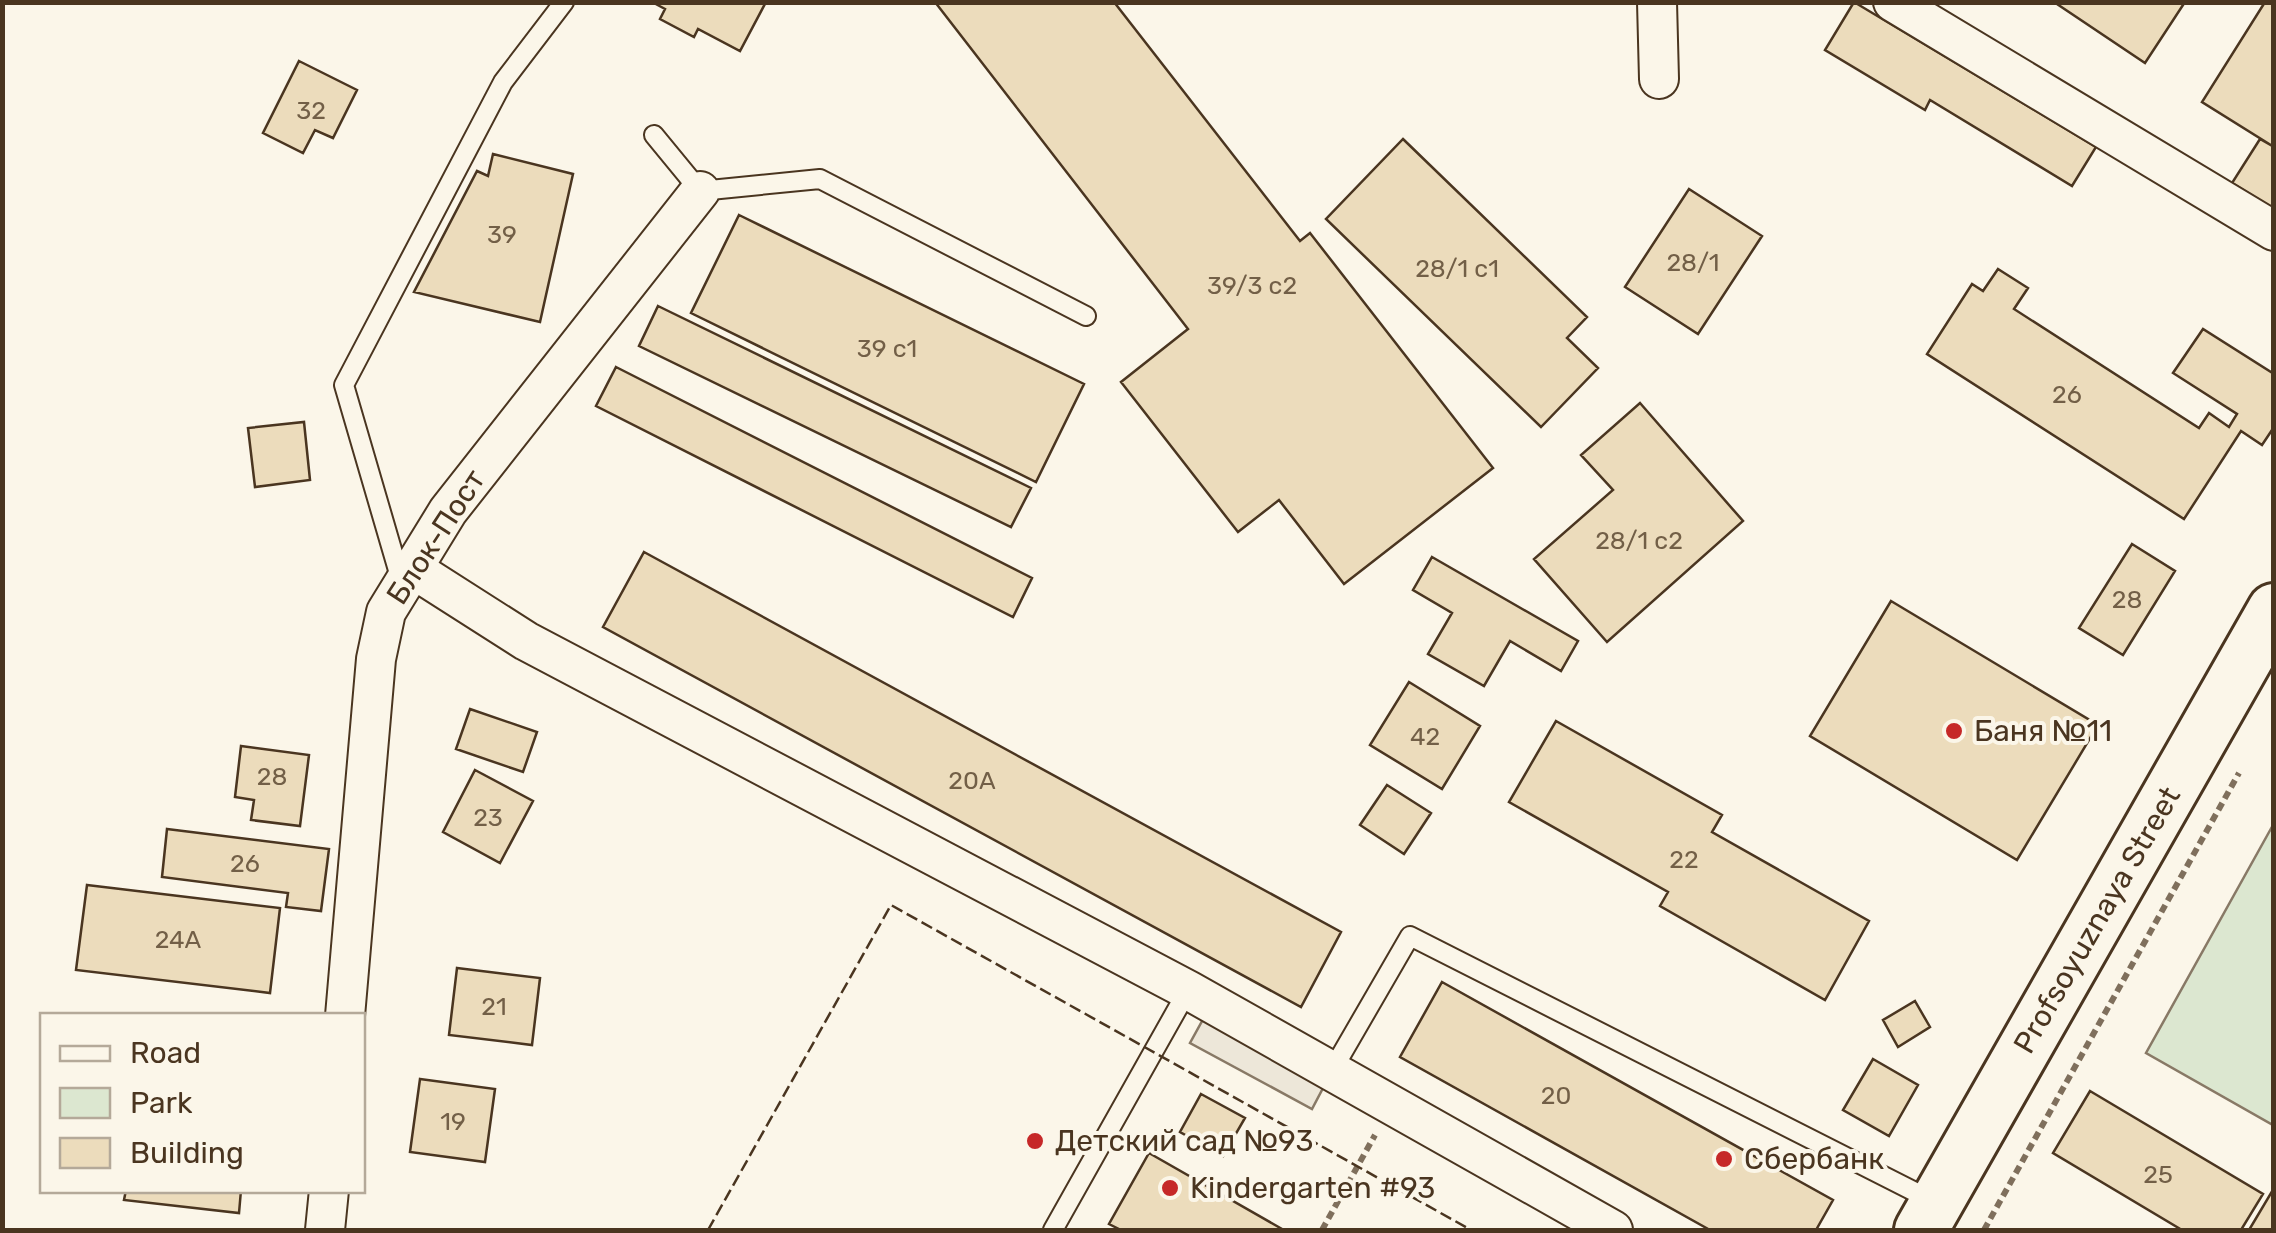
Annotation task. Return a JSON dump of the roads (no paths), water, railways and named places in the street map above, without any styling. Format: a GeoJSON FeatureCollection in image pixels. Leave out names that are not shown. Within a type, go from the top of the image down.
{"type":"FeatureCollection","features":[{"type":"Feature","properties":{"kind":"main road","name":"Profsoyuznaya Street"},"geometry":{"type":"LineString","coordinates":[[1929,1216],[2274,610]]}},
{"type":"Feature","properties":{"kind":"street"},"geometry":{"type":"LineString","coordinates":[[1657,2],[1659,80]]}},
{"type":"Feature","properties":{"kind":"street"},"geometry":{"type":"LineString","coordinates":[[1893,2],[2274,231]]}},
{"type":"Feature","properties":{"kind":"street","name":"Блок-Пост"},"geometry":{"type":"LineString","coordinates":[[345,1013],[376,658],[386,612],[406,575],[494,450],[700,191]]}},
{"type":"Feature","properties":{"kind":"street"},"geometry":{"type":"LineString","coordinates":[[406,575],[1334,1069],[1613,1230]]}},
{"type":"Feature","properties":{"kind":"street"},"geometry":{"type":"LineString","coordinates":[[326,1230],[329,1193]]}},
{"type":"Feature","properties":{"kind":"lane"},"geometry":{"type":"LineString","coordinates":[[406,575],[344,385],[504,82],[564,2]]}},
{"type":"Feature","properties":{"kind":"lane"},"geometry":{"type":"LineString","coordinates":[[654,136],[700,191],[820,179],[1086,316]]}},
{"type":"Feature","properties":{"kind":"lane"},"geometry":{"type":"LineString","coordinates":[[1334,1069],[1410,936],[1929,1216]]}},
{"type":"Feature","properties":{"kind":"lane"},"geometry":{"type":"LineString","coordinates":[[1053,1230],[1188,990]]}},
{"type":"Feature","properties":{"kind":"place","name":"Баня №11"},"geometry":{"type":"Point","coordinates":[1954,731]}},
{"type":"Feature","properties":{"kind":"place","name":"Детский сад №93"},"geometry":{"type":"Point","coordinates":[1035,1141]}},
{"type":"Feature","properties":{"kind":"place","name":"Сбербанк"},"geometry":{"type":"Point","coordinates":[1724,1159]}},
{"type":"Feature","properties":{"kind":"place","name":"Kindergarten #93"},"geometry":{"type":"Point","coordinates":[1170,1188]}}]}
